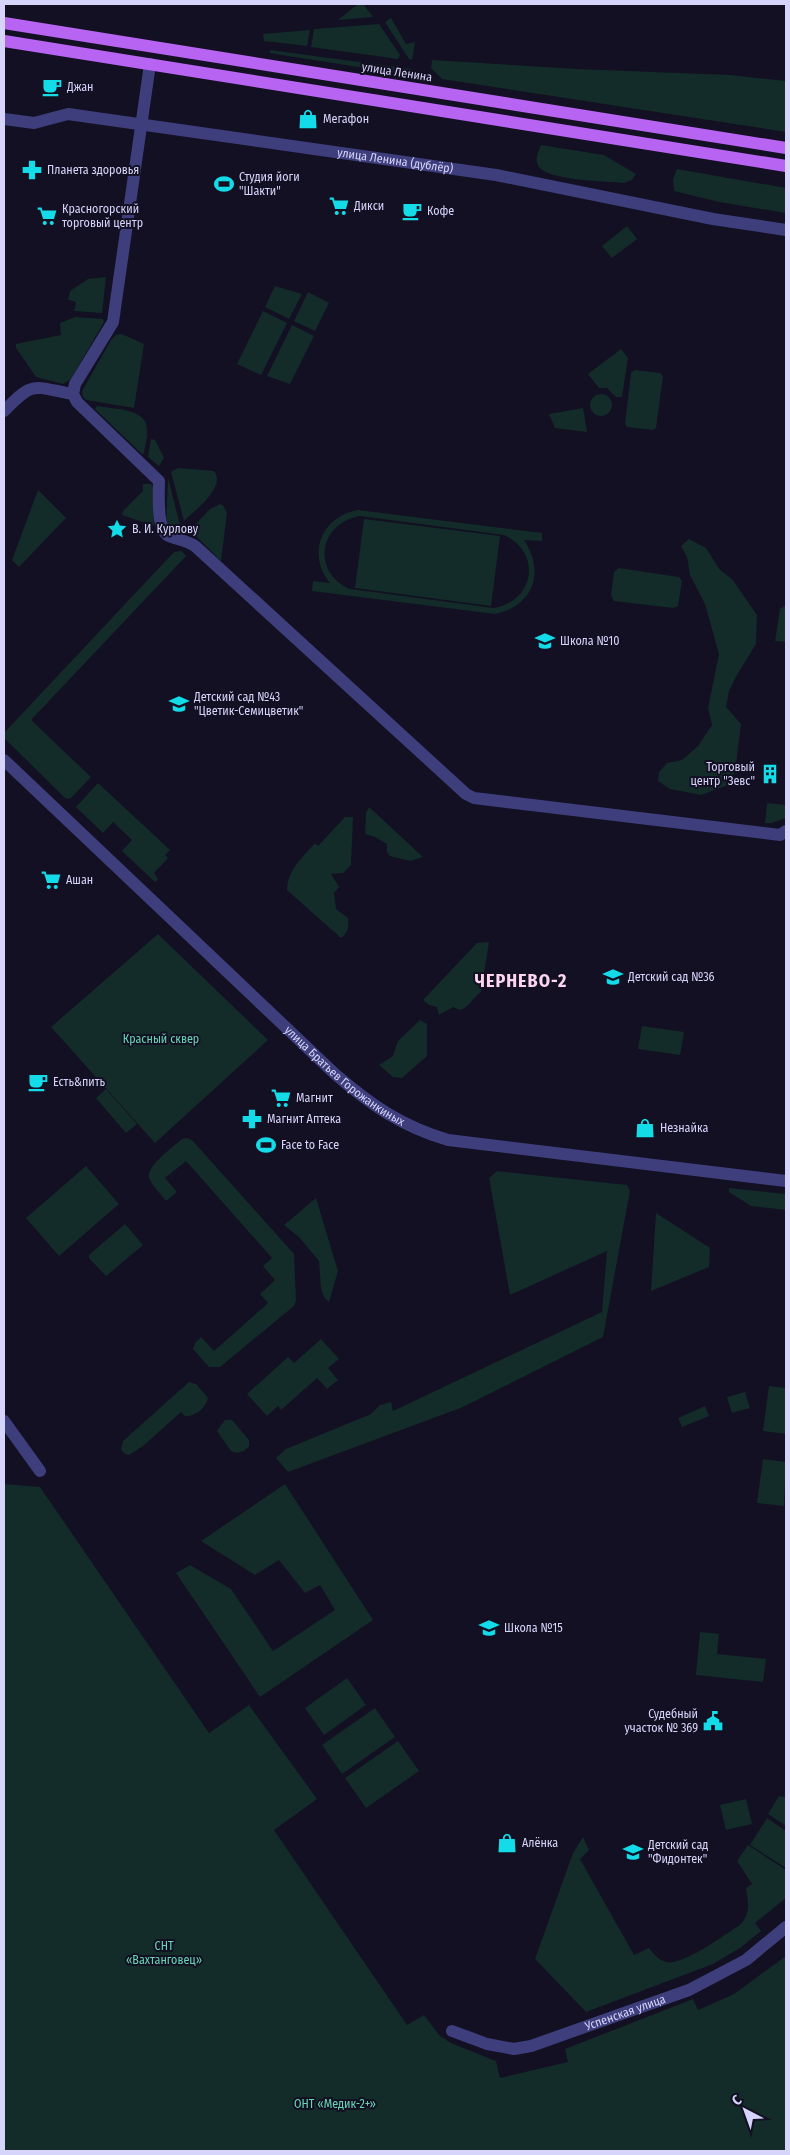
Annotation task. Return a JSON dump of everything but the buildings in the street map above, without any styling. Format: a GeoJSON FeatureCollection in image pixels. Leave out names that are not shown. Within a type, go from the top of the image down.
{"type":"FeatureCollection","features":[{"type":"Feature","properties":{"kind":"main road","name":"улица Ленина"},"geometry":{"type":"LineString","coordinates":[[4,23],[786,148]]}},
{"type":"Feature","properties":{"kind":"main road"},"geometry":{"type":"LineString","coordinates":[[4,41],[786,166]]}},
{"type":"Feature","properties":{"kind":"street"},"geometry":{"type":"LineString","coordinates":[[72,394],[75,384],[113,322],[150,64]]}},
{"type":"Feature","properties":{"kind":"street","name":"улица Ленина (дублёр)"},"geometry":{"type":"LineString","coordinates":[[4,120],[34,123],[68,114],[496,174],[713,219],[786,230]]}},
{"type":"Feature","properties":{"kind":"street"},"geometry":{"type":"LineString","coordinates":[[4,412],[20,394],[29,388],[72,394],[159,481],[160,526],[164,533],[170,537],[187,541],[195,546],[466,794],[474,798],[513,804],[780,835],[786,831]]}},
{"type":"Feature","properties":{"kind":"street","name":"улица Братьев Горожанкиных"},"geometry":{"type":"LineString","coordinates":[[4,760],[335,1074],[358,1094],[399,1122],[427,1134],[448,1140],[786,1181]]}},
{"type":"Feature","properties":{"kind":"street"},"geometry":{"type":"LineString","coordinates":[[4,1421],[40,1471]]}},
{"type":"Feature","properties":{"kind":"street","name":"Успенская улица"},"geometry":{"type":"LineString","coordinates":[[452,2031],[487,2044],[514,2049],[531,2046],[689,1990],[746,1960],[786,1927]]}},
{"type":"Feature","properties":{"kind":"green space"},"geometry":{"type":"Polygon","coordinates":[[[358,4],[363,4],[373,17],[338,20],[358,4]]]}},
{"type":"Feature","properties":{"kind":"green space"},"geometry":{"type":"Polygon","coordinates":[[[391,18],[406,44],[415,42],[412,60],[409,59],[385,22],[391,18]]]}},
{"type":"Feature","properties":{"kind":"green space"},"geometry":{"type":"Polygon","coordinates":[[[379,24],[400,55],[398,59],[311,47],[314,29],[379,24]]]}},
{"type":"Feature","properties":{"kind":"green space"},"geometry":{"type":"Polygon","coordinates":[[[310,30],[307,46],[264,41],[263,34],[310,30]]]}},
{"type":"Feature","properties":{"kind":"green space"},"geometry":{"type":"Polygon","coordinates":[[[270,50],[411,69],[413,72],[409,75],[270,53],[270,50]]]}},
{"type":"Feature","properties":{"kind":"green space"},"geometry":{"type":"Polygon","coordinates":[[[432,60],[577,69],[730,75],[786,81],[786,132],[442,79],[431,68],[432,60]]]}},
{"type":"Feature","properties":{"kind":"green space"},"geometry":{"type":"Polygon","coordinates":[[[541,145],[604,155],[636,174],[632,180],[624,183],[579,180],[545,172],[539,167],[537,162],[541,145]]]}},
{"type":"Feature","properties":{"kind":"green space"},"geometry":{"type":"Polygon","coordinates":[[[677,169],[786,188],[786,213],[719,202],[674,191],[673,179],[677,169]]]}},
{"type":"Feature","properties":{"kind":"green space"},"geometry":{"type":"Polygon","coordinates":[[[627,226],[637,239],[612,258],[602,246],[627,226]]]}},
{"type":"Feature","properties":{"kind":"green space"},"geometry":{"type":"Polygon","coordinates":[[[106,277],[102,313],[74,311],[76,303],[68,300],[70,291],[88,279],[106,277]]]}},
{"type":"Feature","properties":{"kind":"green space"},"geometry":{"type":"Polygon","coordinates":[[[275,286],[302,294],[289,319],[265,307],[275,286]]]}},
{"type":"Feature","properties":{"kind":"green space"},"geometry":{"type":"Polygon","coordinates":[[[308,292],[329,303],[315,331],[294,321],[308,292]]]}},
{"type":"Feature","properties":{"kind":"green space"},"geometry":{"type":"Polygon","coordinates":[[[263,311],[287,323],[261,375],[237,364],[263,311]]]}},
{"type":"Feature","properties":{"kind":"green space"},"geometry":{"type":"Polygon","coordinates":[[[75,317],[103,319],[104,322],[71,379],[63,384],[36,377],[16,348],[16,344],[61,335],[60,323],[75,317]]]}},
{"type":"Feature","properties":{"kind":"green space"},"geometry":{"type":"Polygon","coordinates":[[[292,325],[314,336],[290,384],[267,376],[292,325]]]}},
{"type":"Feature","properties":{"kind":"green space"},"geometry":{"type":"Polygon","coordinates":[[[122,334],[144,344],[134,408],[86,400],[83,397],[82,391],[111,340],[116,335],[122,334]]]}},
{"type":"Feature","properties":{"kind":"green space"},"geometry":{"type":"Polygon","coordinates":[[[621,349],[628,358],[622,397],[616,397],[607,388],[599,388],[588,374],[621,349]]]}},
{"type":"Feature","properties":{"kind":"green space"},"geometry":{"type":"Polygon","coordinates":[[[635,370],[660,373],[663,376],[656,428],[653,430],[627,427],[625,424],[631,373],[635,370]]]}},
{"type":"Feature","properties":{"kind":"green space"},"geometry":{"type":"Polygon","coordinates":[[[601,394],[609,397],[612,405],[609,413],[601,416],[593,413],[590,405],[593,397],[601,394]]]}},
{"type":"Feature","properties":{"kind":"green space"},"geometry":{"type":"Polygon","coordinates":[[[97,406],[128,411],[141,417],[147,429],[144,453],[142,454],[95,409],[97,406]]]}},
{"type":"Feature","properties":{"kind":"green space"},"geometry":{"type":"Polygon","coordinates":[[[583,408],[587,432],[555,428],[549,414],[583,408]]]}},
{"type":"Feature","properties":{"kind":"green space"},"geometry":{"type":"Polygon","coordinates":[[[151,439],[155,440],[164,458],[159,466],[148,457],[151,439]]]}},
{"type":"Feature","properties":{"kind":"green space"},"geometry":{"type":"Polygon","coordinates":[[[178,468],[214,471],[217,477],[213,491],[208,498],[184,521],[171,472],[178,468]]]}},
{"type":"Feature","properties":{"kind":"green space"},"geometry":{"type":"Polygon","coordinates":[[[168,478],[180,525],[173,530],[166,526],[168,478]]]}},
{"type":"Feature","properties":{"kind":"green space"},"geometry":{"type":"Polygon","coordinates":[[[143,484],[151,484],[153,487],[154,526],[122,515],[123,511],[143,491],[143,484]]]}},
{"type":"Feature","properties":{"kind":"green space"},"geometry":{"type":"Polygon","coordinates":[[[38,490],[66,518],[19,567],[12,560],[38,490]]]}},
{"type":"Feature","properties":{"kind":"green space"},"geometry":{"type":"Polygon","coordinates":[[[220,504],[223,505],[227,513],[221,561],[190,530],[210,509],[220,504]]]}},
{"type":"Feature","properties":{"kind":"green space"},"geometry":{"type":"Polygon","coordinates":[[[358,510],[542,533],[542,541],[524,540],[534,564],[532,586],[527,596],[519,604],[495,614],[312,591],[313,581],[330,583],[323,572],[319,560],[319,549],[327,528],[345,514],[358,510]],[[360,516],[346,520],[336,528],[329,538],[325,549],[325,560],[329,571],[338,581],[350,589],[494,608],[508,604],[518,596],[525,586],[529,575],[524,553],[516,543],[504,535],[360,516]]]}},
{"type":"Feature","properties":{"kind":"green space"},"geometry":{"type":"Polygon","coordinates":[[[364,519],[500,536],[491,606],[355,588],[364,519]]]}},
{"type":"Feature","properties":{"kind":"green space"},"geometry":{"type":"Polygon","coordinates":[[[689,539],[706,548],[720,570],[732,579],[757,615],[756,644],[729,691],[726,707],[741,724],[735,772],[728,785],[701,795],[670,789],[658,781],[659,772],[667,763],[682,760],[698,746],[712,725],[708,708],[719,654],[705,604],[690,575],[687,557],[681,546],[689,539]]]}},
{"type":"Feature","properties":{"kind":"green space"},"geometry":{"type":"Polygon","coordinates":[[[182,551],[186,556],[31,720],[91,777],[70,799],[65,798],[4,738],[4,733],[174,552],[182,551]]]}},
{"type":"Feature","properties":{"kind":"green space"},"geometry":{"type":"Polygon","coordinates":[[[619,568],[679,577],[682,581],[678,606],[673,608],[614,601],[611,595],[614,572],[619,568]]]}},
{"type":"Feature","properties":{"kind":"green space"},"geometry":{"type":"Polygon","coordinates":[[[784,606],[786,607],[786,642],[775,641],[780,609],[784,606]]]}},
{"type":"Feature","properties":{"kind":"green space"},"geometry":{"type":"Polygon","coordinates":[[[98,783],[170,850],[165,855],[168,858],[154,873],[158,879],[155,882],[122,851],[132,840],[113,822],[103,833],[76,807],[98,783]]]}},
{"type":"Feature","properties":{"kind":"green space"},"geometry":{"type":"Polygon","coordinates":[[[767,803],[786,805],[786,818],[772,823],[765,823],[767,803]]]}},
{"type":"Feature","properties":{"kind":"green space"},"geometry":{"type":"Polygon","coordinates":[[[369,807],[423,857],[410,861],[390,856],[387,852],[387,844],[365,834],[366,813],[369,807]]]}},
{"type":"Feature","properties":{"kind":"green space"},"geometry":{"type":"Polygon","coordinates":[[[345,817],[353,817],[351,865],[343,873],[331,874],[339,887],[334,893],[336,909],[348,918],[348,930],[341,938],[287,890],[290,876],[301,859],[315,843],[318,846],[345,817]]]}},
{"type":"Feature","properties":{"kind":"green space","name":"Красный сквер"},"geometry":{"type":"Polygon","coordinates":[[[158,934],[268,1040],[155,1143],[51,1027],[158,934]]]}},
{"type":"Feature","properties":{"kind":"green space"},"geometry":{"type":"Polygon","coordinates":[[[489,942],[481,992],[463,1009],[460,1010],[453,1007],[439,1015],[437,1007],[429,1005],[423,1000],[477,943],[489,942]]]}},
{"type":"Feature","properties":{"kind":"green space"},"geometry":{"type":"Polygon","coordinates":[[[420,1020],[427,1024],[427,1056],[402,1078],[393,1077],[379,1065],[393,1056],[398,1041],[420,1020]]]}},
{"type":"Feature","properties":{"kind":"green space"},"geometry":{"type":"Polygon","coordinates":[[[642,1026],[684,1032],[680,1055],[638,1049],[642,1026]]]}},
{"type":"Feature","properties":{"kind":"green space"},"geometry":{"type":"Polygon","coordinates":[[[106,1089],[137,1124],[126,1133],[96,1098],[106,1089]]]}},
{"type":"Feature","properties":{"kind":"green space"},"geometry":{"type":"Polygon","coordinates":[[[182,1139],[192,1140],[294,1254],[296,1300],[294,1306],[220,1367],[209,1367],[193,1349],[195,1343],[201,1337],[214,1351],[268,1303],[260,1294],[275,1280],[263,1266],[272,1258],[186,1161],[165,1178],[177,1192],[166,1201],[152,1184],[149,1173],[156,1162],[182,1139]]]}},
{"type":"Feature","properties":{"kind":"green space"},"geometry":{"type":"Polygon","coordinates":[[[86,1166],[119,1204],[59,1256],[26,1218],[86,1166]]]}},
{"type":"Feature","properties":{"kind":"green space"},"geometry":{"type":"Polygon","coordinates":[[[497,1171],[627,1185],[630,1191],[603,1337],[463,1407],[288,1472],[276,1458],[286,1449],[371,1414],[380,1405],[391,1402],[393,1411],[602,1312],[607,1251],[510,1295],[489,1178],[497,1171]]]}},
{"type":"Feature","properties":{"kind":"green space"},"geometry":{"type":"Polygon","coordinates":[[[729,1188],[786,1194],[786,1210],[751,1206],[729,1192],[729,1188]]]}},
{"type":"Feature","properties":{"kind":"green space"},"geometry":{"type":"Polygon","coordinates":[[[316,1198],[338,1271],[329,1302],[324,1297],[321,1289],[319,1261],[299,1237],[284,1225],[316,1198]]]}},
{"type":"Feature","properties":{"kind":"green space"},"geometry":{"type":"Polygon","coordinates":[[[656,1213],[710,1248],[709,1267],[651,1291],[656,1213]]]}},
{"type":"Feature","properties":{"kind":"green space"},"geometry":{"type":"Polygon","coordinates":[[[125,1224],[143,1245],[106,1276],[89,1258],[89,1255],[125,1224]]]}},
{"type":"Feature","properties":{"kind":"green space"},"geometry":{"type":"Polygon","coordinates":[[[321,1339],[339,1359],[328,1368],[338,1380],[327,1389],[317,1378],[281,1410],[278,1406],[267,1416],[247,1394],[288,1357],[294,1363],[321,1339]]]}},
{"type":"Feature","properties":{"kind":"green space"},"geometry":{"type":"Polygon","coordinates":[[[189,1382],[196,1384],[208,1398],[202,1408],[189,1416],[185,1416],[181,1412],[143,1446],[129,1455],[125,1454],[121,1450],[123,1441],[189,1382]]]}},
{"type":"Feature","properties":{"kind":"green space"},"geometry":{"type":"Polygon","coordinates":[[[769,1386],[786,1388],[786,1434],[763,1431],[769,1386]]]}},
{"type":"Feature","properties":{"kind":"green space"},"geometry":{"type":"Polygon","coordinates":[[[745,1392],[750,1408],[732,1413],[727,1397],[745,1392]]]}},
{"type":"Feature","properties":{"kind":"green space"},"geometry":{"type":"Polygon","coordinates":[[[705,1406],[709,1416],[682,1427],[678,1418],[705,1406]]]}},
{"type":"Feature","properties":{"kind":"green space"},"geometry":{"type":"Polygon","coordinates":[[[225,1420],[232,1420],[249,1440],[249,1446],[244,1451],[237,1453],[231,1451],[217,1431],[225,1420]]]}},
{"type":"Feature","properties":{"kind":"green space"},"geometry":{"type":"Polygon","coordinates":[[[763,1459],[786,1462],[784,1506],[757,1503],[763,1459]]]}},
{"type":"Feature","properties":{"kind":"green space","name":"СНТ «Вахтанговец»"},"geometry":{"type":"Polygon","coordinates":[[[4,1484],[40,1487],[209,1733],[249,1705],[317,1799],[274,1830],[407,2025],[424,2015],[439,2035],[451,2043],[496,2061],[500,2078],[568,2062],[565,2049],[693,1999],[698,2010],[734,1994],[786,1956],[786,2151],[4,2151],[4,1484]]]}},
{"type":"Feature","properties":{"kind":"green space"},"geometry":{"type":"Polygon","coordinates":[[[285,1484],[373,1620],[260,1697],[176,1573],[190,1565],[231,1589],[273,1651],[335,1610],[320,1585],[305,1593],[279,1560],[255,1575],[201,1541],[285,1484]]]}},
{"type":"Feature","properties":{"kind":"green space"},"geometry":{"type":"Polygon","coordinates":[[[700,1632],[719,1634],[717,1654],[766,1659],[763,1682],[696,1675],[700,1632]]]}},
{"type":"Feature","properties":{"kind":"green space"},"geometry":{"type":"Polygon","coordinates":[[[347,1678],[366,1705],[324,1735],[305,1708],[347,1678]]]}},
{"type":"Feature","properties":{"kind":"green space"},"geometry":{"type":"Polygon","coordinates":[[[375,1708],[395,1737],[342,1774],[322,1745],[375,1708]]]}},
{"type":"Feature","properties":{"kind":"green space"},"geometry":{"type":"Polygon","coordinates":[[[398,1741],[419,1771],[366,1808],[345,1778],[398,1741]]]}},
{"type":"Feature","properties":{"kind":"green space"},"geometry":{"type":"Polygon","coordinates":[[[779,1796],[786,1797],[786,1826],[768,1814],[779,1796]]]}},
{"type":"Feature","properties":{"kind":"green space"},"geometry":{"type":"Polygon","coordinates":[[[746,1799],[752,1824],[726,1830],[720,1805],[746,1799]]]}},
{"type":"Feature","properties":{"kind":"green space"},"geometry":{"type":"Polygon","coordinates":[[[767,1818],[786,1831],[786,1868],[750,1845],[767,1818]]]}},
{"type":"Feature","properties":{"kind":"green space"},"geometry":{"type":"Polygon","coordinates":[[[583,1837],[589,1850],[580,1859],[634,1955],[649,1948],[662,1960],[674,1962],[704,1948],[740,1925],[747,1912],[746,1888],[752,1884],[737,1861],[748,1845],[786,1870],[786,1898],[755,1923],[761,1931],[740,1948],[713,1964],[586,2012],[535,1959],[573,1853],[583,1837]]]}},
{"type":"Feature","properties":{"kind":"place","name":"Джан"},"geometry":{"type":"Point","coordinates":[52,87]}},
{"type":"Feature","properties":{"kind":"place","name":"Мегафон"},"geometry":{"type":"Point","coordinates":[308,119]}},
{"type":"Feature","properties":{"kind":"place","name":"Планета здоровья"},"geometry":{"type":"Point","coordinates":[32,170]}},
{"type":"Feature","properties":{"kind":"place","name":"Студия йоги \"Шакти\""},"geometry":{"type":"Point","coordinates":[224,184]}},
{"type":"Feature","properties":{"kind":"place","name":"Дикси"},"geometry":{"type":"Point","coordinates":[339,206]}},
{"type":"Feature","properties":{"kind":"place","name":"Кофе"},"geometry":{"type":"Point","coordinates":[412,211]}},
{"type":"Feature","properties":{"kind":"place","name":"Красногорский торговый центр"},"geometry":{"type":"Point","coordinates":[47,216]}},
{"type":"Feature","properties":{"kind":"place","name":"В. И. Курлову"},"geometry":{"type":"Point","coordinates":[117,529]}},
{"type":"Feature","properties":{"kind":"place","name":"Школа №10"},"geometry":{"type":"Point","coordinates":[545,641]}},
{"type":"Feature","properties":{"kind":"place","name":"Детский сад №43 \"Цветик-Семицветик\""},"geometry":{"type":"Point","coordinates":[179,704]}},
{"type":"Feature","properties":{"kind":"place","name":"Торговый центр \"Зевс\""},"geometry":{"type":"Point","coordinates":[770,774]}},
{"type":"Feature","properties":{"kind":"place","name":"Ашан"},"geometry":{"type":"Point","coordinates":[51,880]}},
{"type":"Feature","properties":{"kind":"place","name":"Детский сад №36"},"geometry":{"type":"Point","coordinates":[613,977]}},
{"type":"Feature","properties":{"kind":"place","name":"Есть&пить"},"geometry":{"type":"Point","coordinates":[38,1082]}},
{"type":"Feature","properties":{"kind":"place","name":"Магнит"},"geometry":{"type":"Point","coordinates":[281,1098]}},
{"type":"Feature","properties":{"kind":"place","name":"Магнит Аптека"},"geometry":{"type":"Point","coordinates":[252,1119]}},
{"type":"Feature","properties":{"kind":"place","name":"Незнайка"},"geometry":{"type":"Point","coordinates":[645,1128]}},
{"type":"Feature","properties":{"kind":"place","name":"Face to Face"},"geometry":{"type":"Point","coordinates":[266,1145]}},
{"type":"Feature","properties":{"kind":"place","name":"Школа №15"},"geometry":{"type":"Point","coordinates":[489,1628]}},
{"type":"Feature","properties":{"kind":"place","name":"Судебный участок № 369"},"geometry":{"type":"Point","coordinates":[713,1721]}},
{"type":"Feature","properties":{"kind":"place","name":"Алёнка"},"geometry":{"type":"Point","coordinates":[507,1843]}},
{"type":"Feature","properties":{"kind":"place","name":"Детский сад \"Фидонтек\""},"geometry":{"type":"Point","coordinates":[633,1852]}},
{"type":"Feature","properties":{"kind":"district","name":"ЧЕРНЕВО-2"},"geometry":{"type":"Point","coordinates":[521,981]}},
{"type":"Feature","properties":{"kind":"park label","name":"ОНТ «Медик-2+»"},"geometry":{"type":"Point","coordinates":[335,2104]}}]}
